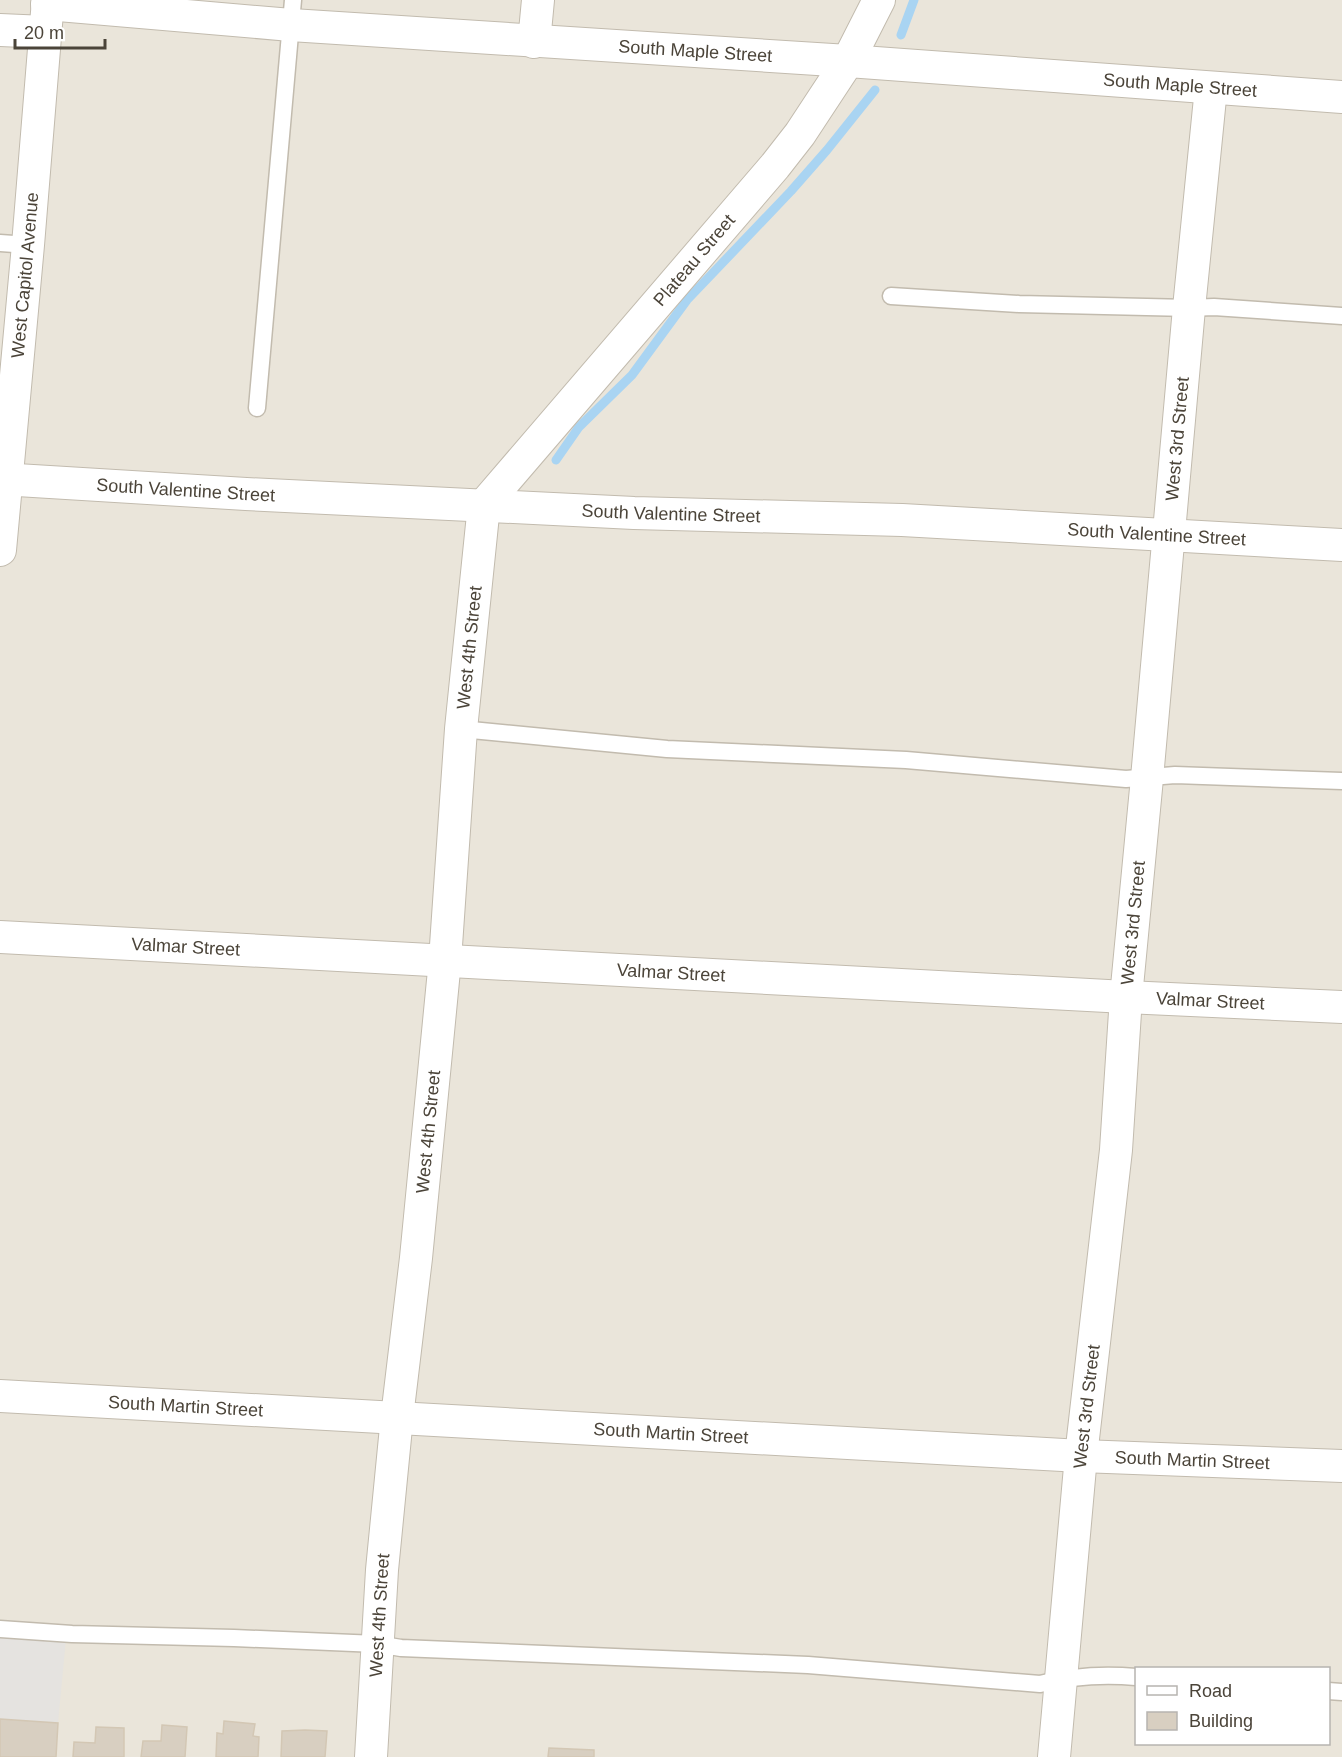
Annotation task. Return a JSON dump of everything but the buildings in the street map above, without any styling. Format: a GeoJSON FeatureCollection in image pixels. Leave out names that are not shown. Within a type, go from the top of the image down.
{"type":"FeatureCollection","features":[{"type":"Feature","properties":{"kind":"street"},"geometry":{"type":"LineString","coordinates":[[534,42],[538,0]]}},
{"type":"Feature","properties":{"kind":"street","name":"Plateau Street"},"geometry":{"type":"LineString","coordinates":[[484,505],[775,166],[800,134],[848,61],[879,0]]}},
{"type":"Feature","properties":{"kind":"street","name":"South Maple Street"},"geometry":{"type":"LineString","coordinates":[[0,30],[47,12],[292,13],[534,42],[848,61],[1342,97]]}},
{"type":"Feature","properties":{"kind":"street","name":"West Capitol Avenue"},"geometry":{"type":"LineString","coordinates":[[0,550],[14,244],[47,12]]}},
{"type":"Feature","properties":{"kind":"street","name":"West 3rd Street"},"geometry":{"type":"LineString","coordinates":[[1054,1757],[1081,1456],[1116,1150],[1126,998],[1211,88]]}},
{"type":"Feature","properties":{"kind":"street","name":"South Valentine Street"},"geometry":{"type":"LineString","coordinates":[[3,479],[246,494],[646,513],[902,520],[1342,545]]}},
{"type":"Feature","properties":{"kind":"street","name":"West 4th Street"},"geometry":{"type":"LineString","coordinates":[[371,1757],[382,1570],[445,960],[461,729],[484,505]]}},
{"type":"Feature","properties":{"kind":"street","name":"Valmar Street"},"geometry":{"type":"LineString","coordinates":[[0,937],[1126,998],[1342,1007]]}},
{"type":"Feature","properties":{"kind":"street","name":"South Martin Street"},"geometry":{"type":"LineString","coordinates":[[0,1396],[1081,1456],[1342,1466]]}},
{"type":"Feature","properties":{"kind":"lane"},"geometry":{"type":"LineString","coordinates":[[257,408],[292,13]]}},
{"type":"Feature","properties":{"kind":"lane"},"geometry":{"type":"LineString","coordinates":[[891,296],[1019,304],[1214,307],[1342,316]]}},
{"type":"Feature","properties":{"kind":"lane"},"geometry":{"type":"LineString","coordinates":[[461,729],[667,749],[906,760],[1126,779],[1175,775],[1342,781]]}},
{"type":"Feature","properties":{"kind":"lane"},"geometry":{"type":"LineString","coordinates":[[0,1629],[808,1665],[1040,1684],[1061,1678],[1101,1674],[1135,1677]]}},
{"type":"Feature","properties":{"kind":"shaded area"},"geometry":{"type":"Polygon","coordinates":[[[0,0],[1342,0],[1342,1757],[0,1757],[0,0]]]}},
{"type":"Feature","properties":{"kind":"shaded area"},"geometry":{"type":"Polygon","coordinates":[[[0,1634],[66,1639],[58,1723],[0,1720],[0,1634]]]}},
{"type":"Feature","properties":{"kind":"waterway"},"geometry":{"type":"LineString","coordinates":[[901,35],[914,0]]}},
{"type":"Feature","properties":{"kind":"waterway"},"geometry":{"type":"LineString","coordinates":[[556,460],[579,427],[632,375],[687,300],[791,191],[875,90]]}}]}
